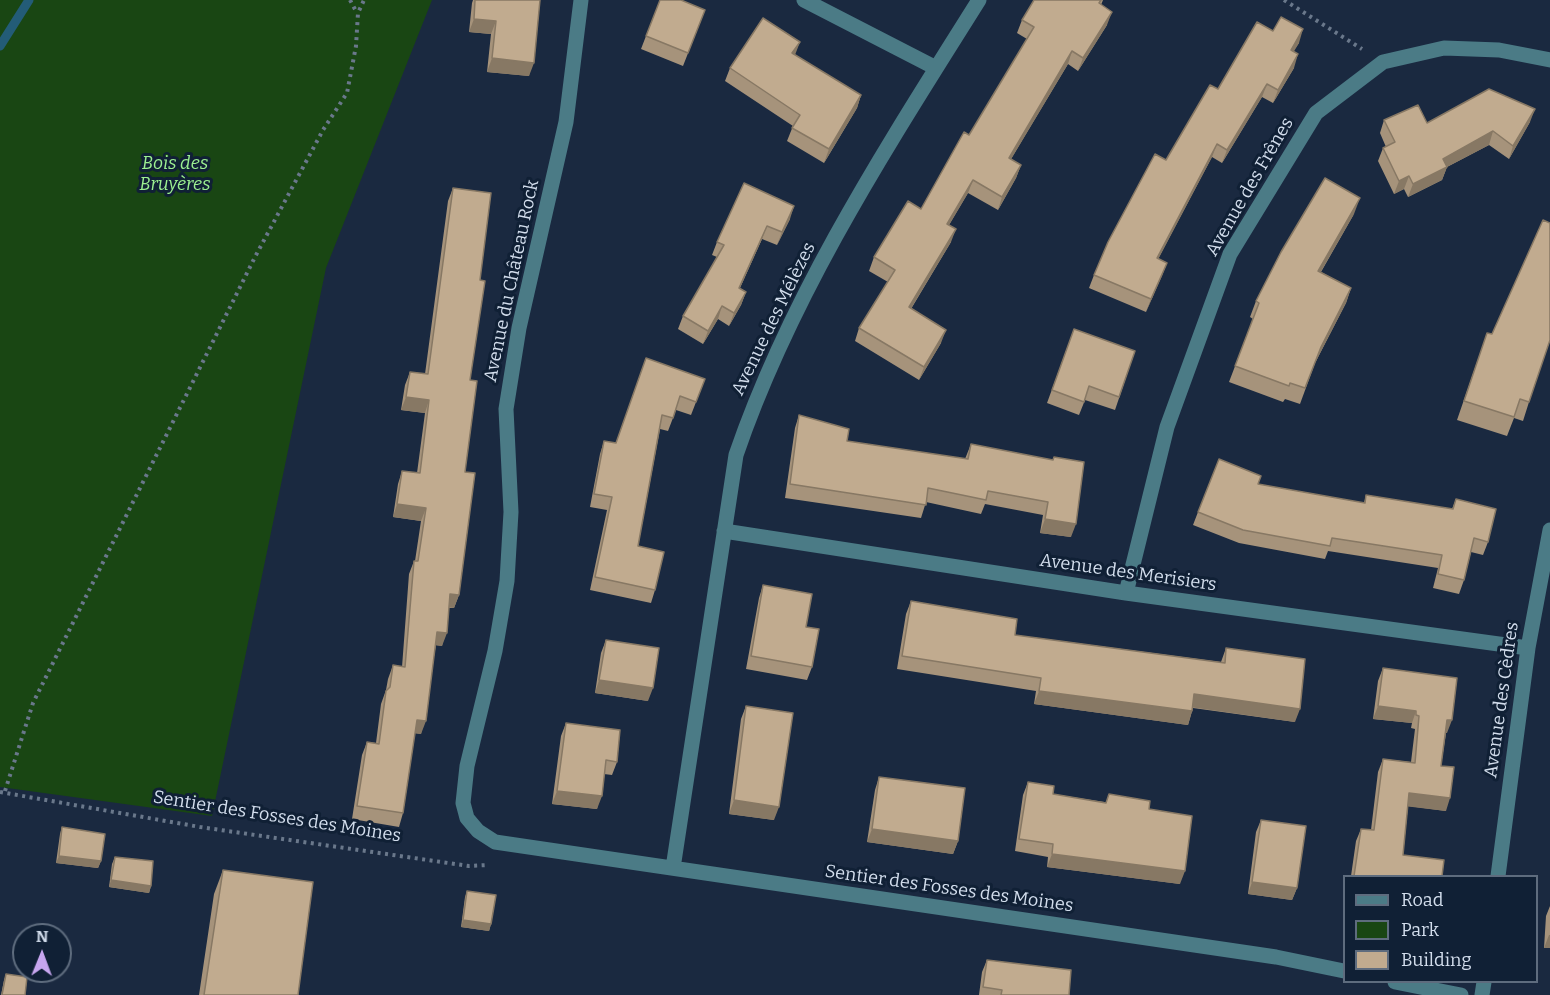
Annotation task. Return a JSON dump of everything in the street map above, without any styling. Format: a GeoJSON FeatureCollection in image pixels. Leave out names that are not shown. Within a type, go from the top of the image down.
{"type":"FeatureCollection","features":[{"type":"Feature","properties":{"kind":"street","name":"Avenue du Château Rock"},"geometry":{"type":"LineString","coordinates":[[467,818],[463,803],[467,766],[495,651],[507,581],[511,512],[506,409],[519,328],[566,122],[581,0]]}},
{"type":"Feature","properties":{"kind":"street"},"geometry":{"type":"LineString","coordinates":[[804,0],[936,68]]}},
{"type":"Feature","properties":{"kind":"street","name":"Avenue des Mélèzes"},"geometry":{"type":"LineString","coordinates":[[673,868],[736,455],[758,390],[808,286],[936,68],[979,0]]}},
{"type":"Feature","properties":{"kind":"street","name":"Avenue des Frênes"},"geometry":{"type":"LineString","coordinates":[[1126,593],[1167,427],[1230,254],[1316,113],[1383,62],[1444,48],[1499,50],[1550,60]]}},
{"type":"Feature","properties":{"kind":"street","name":"Avenue des Cèdres"},"geometry":{"type":"LineString","coordinates":[[1498,875],[1528,648],[1550,530]]}},
{"type":"Feature","properties":{"kind":"street","name":"Avenue des Merisiers"},"geometry":{"type":"LineString","coordinates":[[724,531],[1126,593],[1528,648]]}},
{"type":"Feature","properties":{"kind":"street","name":"Sentier des Fosses des Moines"},"geometry":{"type":"LineString","coordinates":[[467,818],[478,831],[495,842],[1276,957],[1343,971]]}},
{"type":"Feature","properties":{"kind":"street"},"geometry":{"type":"LineString","coordinates":[[1404,983],[1461,995]]}},
{"type":"Feature","properties":{"kind":"path"},"geometry":{"type":"LineString","coordinates":[[350,0],[358,13]]}},
{"type":"Feature","properties":{"kind":"path"},"geometry":{"type":"LineString","coordinates":[[6,791],[33,703],[255,257],[323,130],[347,93],[356,46],[358,13],[364,0]]}},
{"type":"Feature","properties":{"kind":"path"},"geometry":{"type":"LineString","coordinates":[[1284,0],[1383,62]]}},
{"type":"Feature","properties":{"kind":"path","name":"Sentier des Fosses des Moines"},"geometry":{"type":"LineString","coordinates":[[0,792],[6,791],[201,826],[469,866],[499,864]]}},
{"type":"Feature","properties":{"kind":"green space","name":"Bois des Bruyères"},"geometry":{"type":"Polygon","coordinates":[[[0,0],[432,0],[326,268],[212,816],[0,787],[0,0]]]}},
{"type":"Feature","properties":{"kind":"building"},"geometry":{"type":"Polygon","coordinates":[[[475,0],[540,0],[534,63],[492,58],[496,21],[474,19],[475,0]]]}},
{"type":"Feature","properties":{"kind":"building"},"geometry":{"type":"Polygon","coordinates":[[[660,0],[681,0],[705,10],[688,53],[646,36],[660,0]]]}},
{"type":"Feature","properties":{"kind":"building"},"geometry":{"type":"Polygon","coordinates":[[[1034,0],[1101,0],[1099,3],[1112,12],[1083,58],[1072,51],[1009,158],[1021,165],[1002,197],[973,180],[947,224],[956,229],[909,307],[946,330],[924,367],[859,328],[895,270],[874,257],[908,201],[921,209],[964,132],[969,135],[1034,27],[1022,20],[1034,0]]]}},
{"type":"Feature","properties":{"kind":"building"},"geometry":{"type":"Polygon","coordinates":[[[1281,17],[1303,29],[1291,50],[1298,54],[1278,90],[1267,84],[1227,150],[1217,144],[1157,258],[1167,263],[1151,299],[1094,275],[1108,242],[1155,154],[1166,160],[1210,85],[1218,89],[1257,22],[1273,31],[1281,17]]]}},
{"type":"Feature","properties":{"kind":"building"},"geometry":{"type":"Polygon","coordinates":[[[763,18],[800,42],[792,53],[861,95],[829,149],[792,128],[800,115],[730,68],[763,18]]]}},
{"type":"Feature","properties":{"kind":"building"},"geometry":{"type":"Polygon","coordinates":[[[1489,89],[1535,109],[1513,146],[1493,131],[1443,159],[1447,167],[1413,184],[1409,176],[1399,181],[1383,148],[1395,142],[1384,120],[1418,105],[1427,123],[1489,89]]]}},
{"type":"Feature","properties":{"kind":"building"},"geometry":{"type":"Polygon","coordinates":[[[1325,178],[1360,198],[1318,271],[1351,288],[1321,347],[1305,388],[1290,383],[1289,386],[1235,366],[1259,303],[1256,301],[1281,252],[1325,178]]]}},
{"type":"Feature","properties":{"kind":"building"},"geometry":{"type":"Polygon","coordinates":[[[744,183],[794,206],[782,232],[767,226],[739,288],[746,292],[734,313],[722,306],[708,331],[683,316],[724,245],[717,242],[744,183]]]}},
{"type":"Feature","properties":{"kind":"building"},"geometry":{"type":"Polygon","coordinates":[[[453,188],[491,193],[480,280],[485,281],[470,380],[477,381],[465,472],[475,473],[459,595],[450,594],[447,633],[437,632],[426,721],[417,720],[403,813],[357,806],[367,742],[379,744],[386,691],[390,687],[393,665],[405,667],[414,561],[418,561],[426,508],[397,504],[402,471],[420,473],[429,400],[406,397],[410,372],[428,374],[453,188]]]}},
{"type":"Feature","properties":{"kind":"building"},"geometry":{"type":"Polygon","coordinates":[[[1543,220],[1550,223],[1550,340],[1529,402],[1520,399],[1514,417],[1464,401],[1487,333],[1492,334],[1543,220]]]}},
{"type":"Feature","properties":{"kind":"building"},"geometry":{"type":"Polygon","coordinates":[[[1074,329],[1135,351],[1119,397],[1089,386],[1084,402],[1052,390],[1074,329]]]}},
{"type":"Feature","properties":{"kind":"building"},"geometry":{"type":"Polygon","coordinates":[[[646,358],[705,379],[696,402],[680,396],[673,418],[662,415],[638,546],[664,552],[655,590],[595,577],[612,497],[594,494],[604,441],[616,443],[646,358]]]}},
{"type":"Feature","properties":{"kind":"building"},"geometry":{"type":"Polygon","coordinates":[[[799,415],[849,429],[847,441],[968,459],[971,444],[1053,460],[1054,457],[1084,462],[1076,524],[1045,519],[1048,502],[988,491],[986,500],[928,488],[926,505],[790,484],[799,415]]]}},
{"type":"Feature","properties":{"kind":"building"},"geometry":{"type":"Polygon","coordinates":[[[1219,459],[1261,476],[1258,484],[1365,503],[1366,495],[1453,509],[1456,499],[1496,509],[1488,542],[1474,538],[1464,580],[1438,574],[1442,555],[1332,538],[1330,546],[1243,530],[1198,512],[1219,459]]]}},
{"type":"Feature","properties":{"kind":"building"},"geometry":{"type":"Polygon","coordinates":[[[763,585],[812,594],[806,627],[819,629],[812,667],[751,656],[763,585]]]}},
{"type":"Feature","properties":{"kind":"building"},"geometry":{"type":"Polygon","coordinates":[[[911,601],[1017,619],[1015,635],[1225,663],[1226,648],[1305,659],[1300,709],[1194,694],[1192,711],[1039,691],[1041,678],[902,656],[911,601]]]}},
{"type":"Feature","properties":{"kind":"building"},"geometry":{"type":"Polygon","coordinates":[[[606,640],[659,648],[653,688],[599,680],[606,640]]]}},
{"type":"Feature","properties":{"kind":"building"},"geometry":{"type":"Polygon","coordinates":[[[1383,668],[1457,678],[1452,720],[1447,720],[1441,766],[1454,767],[1450,798],[1409,793],[1403,855],[1444,860],[1442,875],[1354,875],[1361,829],[1374,830],[1383,759],[1415,763],[1419,716],[1416,715],[1416,711],[1378,706],[1383,668]]]}},
{"type":"Feature","properties":{"kind":"building"},"geometry":{"type":"Polygon","coordinates":[[[746,706],[793,713],[779,807],[734,800],[746,706]]]}},
{"type":"Feature","properties":{"kind":"building"},"geometry":{"type":"Polygon","coordinates":[[[566,723],[620,730],[617,762],[606,760],[602,796],[557,791],[566,723]]]}},
{"type":"Feature","properties":{"kind":"building"},"geometry":{"type":"Polygon","coordinates":[[[879,777],[965,788],[958,841],[872,829],[879,777]]]}},
{"type":"Feature","properties":{"kind":"building"},"geometry":{"type":"Polygon","coordinates":[[[1028,782],[1054,786],[1053,794],[1106,803],[1109,794],[1150,801],[1149,809],[1192,816],[1185,871],[1052,854],[1053,844],[1019,839],[1028,782]]]}},
{"type":"Feature","properties":{"kind":"building"},"geometry":{"type":"Polygon","coordinates":[[[1261,820],[1306,826],[1297,888],[1252,882],[1261,820]]]}},
{"type":"Feature","properties":{"kind":"building"},"geometry":{"type":"Polygon","coordinates":[[[62,827],[105,834],[101,861],[59,856],[62,827]]]}},
{"type":"Feature","properties":{"kind":"building"},"geometry":{"type":"Polygon","coordinates":[[[115,857],[153,861],[151,886],[111,880],[115,857]]]}},
{"type":"Feature","properties":{"kind":"building"},"geometry":{"type":"Polygon","coordinates":[[[223,870],[313,882],[298,995],[204,995],[223,870]]]}},
{"type":"Feature","properties":{"kind":"building"},"geometry":{"type":"Polygon","coordinates":[[[467,891],[496,895],[491,924],[463,920],[467,891]]]}},
{"type":"Feature","properties":{"kind":"building"},"geometry":{"type":"Polygon","coordinates":[[[987,960],[1071,970],[1069,995],[1001,995],[1002,990],[983,987],[987,960]]]}},
{"type":"Feature","properties":{"kind":"building"},"geometry":{"type":"Polygon","coordinates":[[[6,974],[12,975],[12,983],[26,983],[25,995],[2,995],[6,974]]]}},
{"type":"Feature","properties":{"kind":"waterway"},"geometry":{"type":"LineString","coordinates":[[0,46],[29,0]]}}]}
